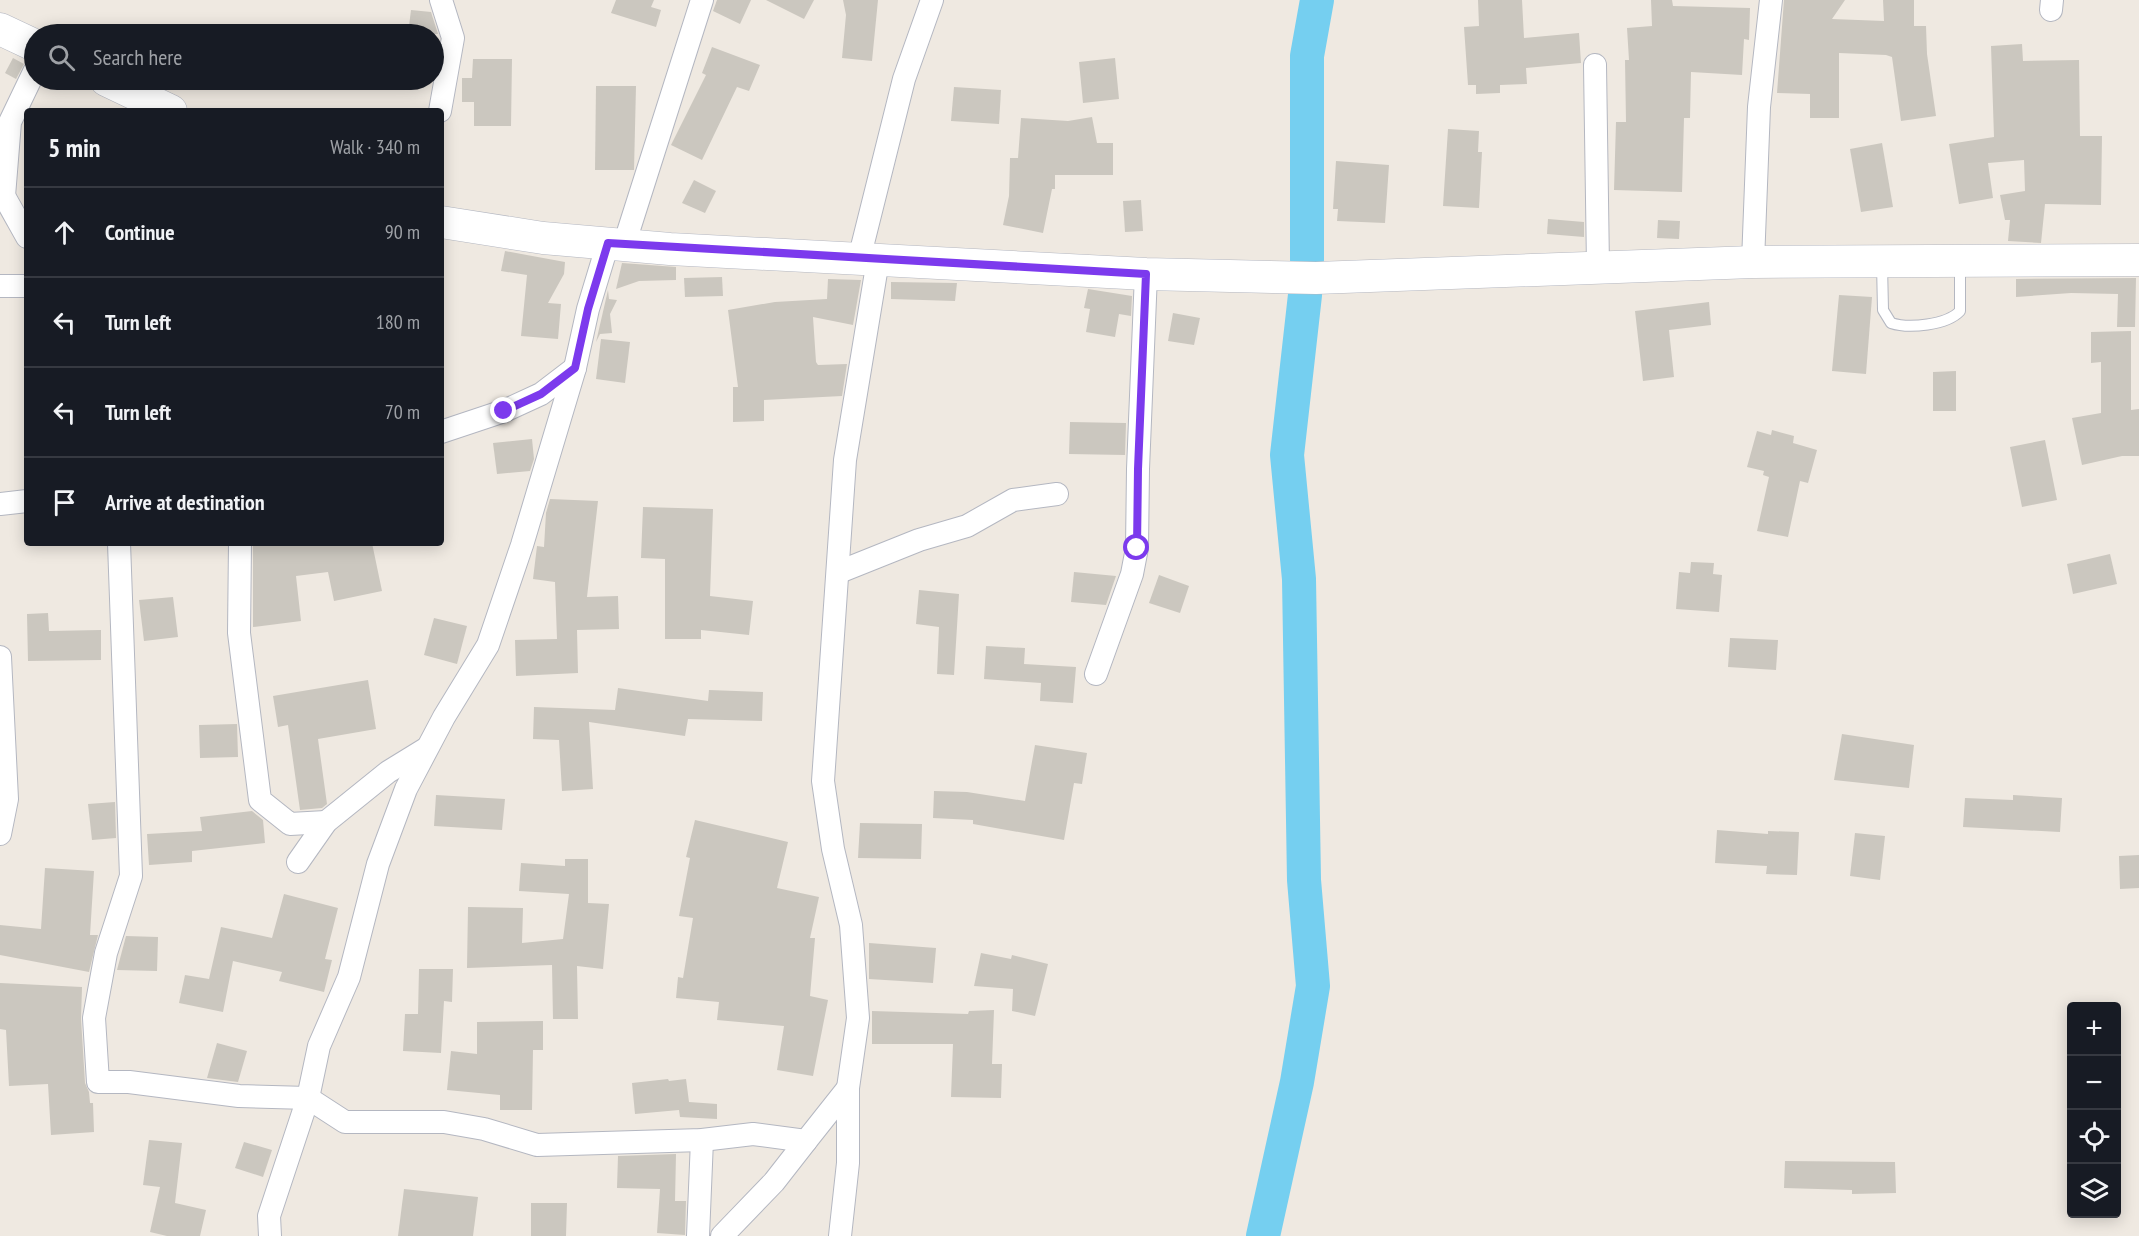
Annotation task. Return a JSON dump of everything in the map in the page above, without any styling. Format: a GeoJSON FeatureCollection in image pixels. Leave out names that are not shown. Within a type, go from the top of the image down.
{"type":"FeatureCollection","features":[{"type":"Feature","properties":{"kind":"street"},"geometry":{"type":"LineString","coordinates":[[441,0],[453,38],[444,89]]}},
{"type":"Feature","properties":{"kind":"street"},"geometry":{"type":"LineString","coordinates":[[270,1236],[269,1215],[308,1098],[319,1046],[349,977],[378,864],[406,789],[488,645],[522,545],[575,368],[588,309],[616,244],[702,0]]}},
{"type":"Feature","properties":{"kind":"street"},"geometry":{"type":"LineString","coordinates":[[840,1236],[848,1163],[848,1088],[858,1018],[851,925],[833,849],[824,782],[846,460],[869,260],[904,79],[932,0]]}},
{"type":"Feature","properties":{"kind":"street"},"geometry":{"type":"LineString","coordinates":[[1753,262],[1759,108],[1771,0]]}},
{"type":"Feature","properties":{"kind":"street"},"geometry":{"type":"LineString","coordinates":[[0,29],[24,40]]}},
{"type":"Feature","properties":{"kind":"street"},"geometry":{"type":"LineString","coordinates":[[1595,64],[1598,266]]}},
{"type":"Feature","properties":{"kind":"street"},"geometry":{"type":"LineString","coordinates":[[24,232],[2,198],[10,122],[25,90]]}},
{"type":"Feature","properties":{"kind":"street"},"geometry":{"type":"LineString","coordinates":[[127,90],[165,108]]}},
{"type":"Feature","properties":{"kind":"street"},"geometry":{"type":"LineString","coordinates":[[441,108],[444,90]]}},
{"type":"Feature","properties":{"kind":"street"},"geometry":{"type":"LineString","coordinates":[[444,222],[543,237],[616,244],[1146,274],[1316,278],[1753,262],[2139,260]]}},
{"type":"Feature","properties":{"kind":"street"},"geometry":{"type":"LineString","coordinates":[[1096,674],[1132,574],[1137,548],[1146,274]]}},
{"type":"Feature","properties":{"kind":"street"},"geometry":{"type":"LineString","coordinates":[[0,285],[24,286]]}},
{"type":"Feature","properties":{"kind":"street"},"geometry":{"type":"LineString","coordinates":[[444,431],[513,407],[541,394],[575,368]]}},
{"type":"Feature","properties":{"kind":"street"},"geometry":{"type":"LineString","coordinates":[[838,572],[919,540],[967,526],[1013,500],[1057,494]]}},
{"type":"Feature","properties":{"kind":"street"},"geometry":{"type":"LineString","coordinates":[[0,504],[24,501]]}},
{"type":"Feature","properties":{"kind":"street"},"geometry":{"type":"LineString","coordinates":[[119,546],[131,876],[106,953],[94,1018],[98,1082],[129,1082],[239,1096],[308,1098],[345,1122],[444,1122],[484,1129],[537,1145],[702,1140],[753,1134],[806,1141]]}},
{"type":"Feature","properties":{"kind":"street"},"geometry":{"type":"LineString","coordinates":[[240,546],[239,633],[260,800],[290,824],[327,822]]}},
{"type":"Feature","properties":{"kind":"street"},"geometry":{"type":"LineString","coordinates":[[0,657],[7,799],[0,834]]}},
{"type":"Feature","properties":{"kind":"street"},"geometry":{"type":"LineString","coordinates":[[298,862],[327,822],[388,772],[428,747]]}},
{"type":"Feature","properties":{"kind":"street"},"geometry":{"type":"LineString","coordinates":[[722,1236],[774,1182],[848,1088]]}},
{"type":"Feature","properties":{"kind":"street"},"geometry":{"type":"LineString","coordinates":[[698,1236],[702,1140]]}},
{"type":"Feature","properties":{"kind":"lane"},"geometry":{"type":"LineString","coordinates":[[1882,263],[1883,310],[1891,323],[1902,327],[1953,319],[1960,311],[1962,300],[1960,262]]}},
{"type":"Feature","properties":{"kind":"building"},"geometry":{"type":"Polygon","coordinates":[[[616,0],[654,0],[651,7],[661,10],[656,27],[611,13],[616,0]]]}},
{"type":"Feature","properties":{"kind":"building"},"geometry":{"type":"Polygon","coordinates":[[[717,0],[751,0],[740,24],[713,11],[717,0]]]}},
{"type":"Feature","properties":{"kind":"building"},"geometry":{"type":"Polygon","coordinates":[[[766,0],[814,0],[804,19],[766,0]]]}},
{"type":"Feature","properties":{"kind":"building"},"geometry":{"type":"Polygon","coordinates":[[[843,0],[878,0],[872,61],[842,58],[846,15],[843,0]]]}},
{"type":"Feature","properties":{"kind":"building"},"geometry":{"type":"Polygon","coordinates":[[[1478,0],[1522,0],[1524,38],[1579,33],[1581,63],[1526,68],[1527,84],[1500,85],[1500,93],[1476,94],[1476,85],[1468,85],[1464,27],[1479,26],[1478,0]]]}},
{"type":"Feature","properties":{"kind":"building"},"geometry":{"type":"Polygon","coordinates":[[[1651,0],[1672,0],[1673,6],[1750,8],[1749,40],[1744,39],[1742,75],[1691,72],[1690,118],[1684,118],[1682,192],[1614,190],[1616,122],[1626,122],[1625,60],[1629,60],[1627,28],[1652,26],[1651,0]]]}},
{"type":"Feature","properties":{"kind":"building"},"geometry":{"type":"Polygon","coordinates":[[[1784,0],[1845,0],[1832,19],[1884,21],[1883,0],[1914,0],[1914,26],[1926,26],[1927,54],[1936,116],[1901,121],[1892,57],[1886,55],[1839,53],[1839,118],[1810,118],[1810,94],[1777,93],[1784,0]]]}},
{"type":"Feature","properties":{"kind":"building"},"geometry":{"type":"Polygon","coordinates":[[[411,10],[431,12],[435,24],[409,24],[411,10]]]}},
{"type":"Feature","properties":{"kind":"building"},"geometry":{"type":"Polygon","coordinates":[[[2022,44],[2023,61],[2079,60],[2080,136],[2102,136],[2101,205],[2045,204],[2041,243],[2008,241],[2010,220],[2005,220],[2000,195],[2025,191],[2024,160],[1988,163],[1993,198],[1959,204],[1949,144],[1994,137],[1991,46],[2022,44]]]}},
{"type":"Feature","properties":{"kind":"building"},"geometry":{"type":"Polygon","coordinates":[[[712,47],[760,65],[749,91],[737,87],[702,160],[671,145],[706,75],[702,73],[712,47]]]}},
{"type":"Feature","properties":{"kind":"building"},"geometry":{"type":"Polygon","coordinates":[[[13,58],[24,64],[16,79],[5,73],[13,58]]]}},
{"type":"Feature","properties":{"kind":"building"},"geometry":{"type":"Polygon","coordinates":[[[1115,58],[1119,99],[1083,103],[1079,62],[1115,58]]]}},
{"type":"Feature","properties":{"kind":"building"},"geometry":{"type":"Polygon","coordinates":[[[473,59],[512,59],[511,126],[474,126],[474,102],[462,102],[462,78],[472,78],[473,59]]]}},
{"type":"Feature","properties":{"kind":"building"},"geometry":{"type":"Polygon","coordinates":[[[596,86],[636,86],[634,170],[595,170],[596,86]]]}},
{"type":"Feature","properties":{"kind":"building"},"geometry":{"type":"Polygon","coordinates":[[[954,87],[1001,90],[999,124],[951,121],[954,87]]]}},
{"type":"Feature","properties":{"kind":"building"},"geometry":{"type":"Polygon","coordinates":[[[1092,117],[1097,143],[1113,143],[1113,175],[1055,175],[1055,189],[1052,189],[1043,233],[1003,225],[1009,196],[1010,158],[1018,158],[1021,118],[1068,121],[1092,117]]]}},
{"type":"Feature","properties":{"kind":"building"},"geometry":{"type":"Polygon","coordinates":[[[1448,129],[1479,131],[1478,152],[1482,152],[1479,208],[1443,206],[1448,129]]]}},
{"type":"Feature","properties":{"kind":"building"},"geometry":{"type":"Polygon","coordinates":[[[1882,143],[1893,207],[1861,212],[1850,149],[1882,143]]]}},
{"type":"Feature","properties":{"kind":"building"},"geometry":{"type":"Polygon","coordinates":[[[1336,161],[1389,165],[1385,223],[1337,221],[1338,209],[1333,209],[1336,161]]]}},
{"type":"Feature","properties":{"kind":"building"},"geometry":{"type":"Polygon","coordinates":[[[694,180],[716,191],[705,213],[682,203],[694,180]]]}},
{"type":"Feature","properties":{"kind":"building"},"geometry":{"type":"Polygon","coordinates":[[[1141,200],[1143,231],[1125,232],[1123,201],[1141,200]]]}},
{"type":"Feature","properties":{"kind":"building"},"geometry":{"type":"Polygon","coordinates":[[[1548,219],[1584,222],[1584,237],[1547,234],[1548,219]]]}},
{"type":"Feature","properties":{"kind":"building"},"geometry":{"type":"Polygon","coordinates":[[[1658,220],[1680,221],[1679,239],[1657,238],[1658,220]]]}},
{"type":"Feature","properties":{"kind":"building"},"geometry":{"type":"Polygon","coordinates":[[[505,251],[565,262],[564,274],[548,303],[561,304],[558,339],[521,336],[527,275],[501,271],[505,251]]]}},
{"type":"Feature","properties":{"kind":"building"},"geometry":{"type":"Polygon","coordinates":[[[622,263],[676,267],[676,280],[639,281],[616,289],[622,263]]]}},
{"type":"Feature","properties":{"kind":"building"},"geometry":{"type":"Polygon","coordinates":[[[722,277],[723,296],[685,297],[684,278],[722,277]]]}},
{"type":"Feature","properties":{"kind":"building"},"geometry":{"type":"Polygon","coordinates":[[[2136,278],[2135,327],[2117,327],[2118,294],[2071,293],[2016,297],[2016,279],[2136,278]]]}},
{"type":"Feature","properties":{"kind":"building"},"geometry":{"type":"Polygon","coordinates":[[[828,279],[861,280],[853,325],[813,317],[818,365],[847,364],[842,396],[764,400],[764,421],[733,422],[733,387],[738,387],[728,310],[775,302],[827,299],[828,279]]]}},
{"type":"Feature","properties":{"kind":"building"},"geometry":{"type":"Polygon","coordinates":[[[891,282],[957,283],[955,301],[891,299],[891,282]]]}},
{"type":"Feature","properties":{"kind":"building"},"geometry":{"type":"Polygon","coordinates":[[[1088,289],[1132,296],[1131,316],[1119,314],[1115,337],[1086,332],[1090,309],[1084,308],[1088,289]]]}},
{"type":"Feature","properties":{"kind":"building"},"geometry":{"type":"Polygon","coordinates":[[[608,290],[609,299],[617,300],[610,314],[612,333],[600,334],[596,342],[608,290]]]}},
{"type":"Feature","properties":{"kind":"building"},"geometry":{"type":"Polygon","coordinates":[[[1839,295],[1872,297],[1866,374],[1832,371],[1839,295]]]}},
{"type":"Feature","properties":{"kind":"building"},"geometry":{"type":"Polygon","coordinates":[[[1709,302],[1711,325],[1669,330],[1674,377],[1643,381],[1635,311],[1709,302]]]}},
{"type":"Feature","properties":{"kind":"building"},"geometry":{"type":"Polygon","coordinates":[[[1173,313],[1200,318],[1194,345],[1168,341],[1173,313]]]}},
{"type":"Feature","properties":{"kind":"building"},"geometry":{"type":"Polygon","coordinates":[[[2131,331],[2131,410],[2139,409],[2139,456],[2122,456],[2082,465],[2072,418],[2101,413],[2101,362],[2091,363],[2091,332],[2131,331]]]}},
{"type":"Feature","properties":{"kind":"building"},"geometry":{"type":"Polygon","coordinates":[[[601,339],[630,342],[625,383],[596,379],[601,339]]]}},
{"type":"Feature","properties":{"kind":"building"},"geometry":{"type":"Polygon","coordinates":[[[1956,371],[1956,411],[1933,411],[1933,372],[1956,371]]]}},
{"type":"Feature","properties":{"kind":"building"},"geometry":{"type":"Polygon","coordinates":[[[1070,422],[1126,423],[1125,455],[1069,454],[1070,422]]]}},
{"type":"Feature","properties":{"kind":"building"},"geometry":{"type":"Polygon","coordinates":[[[1772,430],[1794,436],[1793,443],[1817,450],[1808,483],[1800,481],[1788,537],[1757,531],[1769,477],[1763,475],[1764,471],[1747,467],[1757,431],[1771,435],[1772,430]]]}},
{"type":"Feature","properties":{"kind":"building"},"geometry":{"type":"Polygon","coordinates":[[[532,439],[534,459],[530,471],[497,474],[493,443],[532,439]]]}},
{"type":"Feature","properties":{"kind":"building"},"geometry":{"type":"Polygon","coordinates":[[[2045,440],[2057,500],[2022,507],[2010,447],[2045,440]]]}},
{"type":"Feature","properties":{"kind":"building"},"geometry":{"type":"Polygon","coordinates":[[[550,499],[598,501],[587,597],[618,596],[619,629],[577,630],[578,673],[516,676],[515,640],[557,639],[555,582],[533,579],[537,546],[544,547],[546,513],[550,499]]]}},
{"type":"Feature","properties":{"kind":"building"},"geometry":{"type":"Polygon","coordinates":[[[643,507],[713,509],[710,596],[753,601],[749,635],[701,630],[701,639],[665,639],[665,559],[641,558],[643,507]]]}},
{"type":"Feature","properties":{"kind":"building"},"geometry":{"type":"Polygon","coordinates":[[[253,546],[373,546],[382,591],[334,601],[328,572],[296,576],[301,621],[253,627],[253,546]]]}},
{"type":"Feature","properties":{"kind":"building"},"geometry":{"type":"Polygon","coordinates":[[[2110,554],[2117,584],[2073,594],[2067,564],[2110,554]]]}},
{"type":"Feature","properties":{"kind":"building"},"geometry":{"type":"Polygon","coordinates":[[[1691,562],[1714,563],[1713,574],[1722,575],[1719,612],[1676,609],[1679,572],[1690,573],[1691,562]]]}},
{"type":"Feature","properties":{"kind":"building"},"geometry":{"type":"Polygon","coordinates":[[[1074,572],[1116,576],[1106,605],[1071,602],[1074,572]]]}},
{"type":"Feature","properties":{"kind":"building"},"geometry":{"type":"Polygon","coordinates":[[[1159,575],[1189,586],[1180,613],[1149,603],[1159,575]]]}},
{"type":"Feature","properties":{"kind":"building"},"geometry":{"type":"Polygon","coordinates":[[[919,590],[959,594],[954,675],[937,674],[939,627],[916,624],[919,590]]]}},
{"type":"Feature","properties":{"kind":"building"},"geometry":{"type":"Polygon","coordinates":[[[173,597],[178,637],[144,641],[139,600],[173,597]]]}},
{"type":"Feature","properties":{"kind":"building"},"geometry":{"type":"Polygon","coordinates":[[[48,613],[49,631],[101,630],[101,660],[28,661],[27,614],[48,613]]]}},
{"type":"Feature","properties":{"kind":"building"},"geometry":{"type":"Polygon","coordinates":[[[434,618],[467,626],[457,664],[424,655],[434,618]]]}},
{"type":"Feature","properties":{"kind":"building"},"geometry":{"type":"Polygon","coordinates":[[[1730,638],[1778,640],[1776,670],[1728,667],[1730,638]]]}},
{"type":"Feature","properties":{"kind":"building"},"geometry":{"type":"Polygon","coordinates":[[[986,646],[1025,648],[1024,664],[1076,667],[1073,703],[1040,701],[1041,683],[984,679],[986,646]]]}},
{"type":"Feature","properties":{"kind":"building"},"geometry":{"type":"Polygon","coordinates":[[[368,680],[376,729],[318,739],[327,804],[322,808],[300,810],[288,725],[278,727],[273,696],[368,680]]]}},
{"type":"Feature","properties":{"kind":"building"},"geometry":{"type":"Polygon","coordinates":[[[618,688],[708,701],[709,690],[763,692],[762,721],[688,719],[685,736],[589,722],[593,789],[562,791],[559,740],[533,739],[534,707],[615,710],[618,688]]]}},
{"type":"Feature","properties":{"kind":"building"},"geometry":{"type":"Polygon","coordinates":[[[237,724],[238,757],[200,758],[199,725],[237,724]]]}},
{"type":"Feature","properties":{"kind":"building"},"geometry":{"type":"Polygon","coordinates":[[[1842,734],[1914,745],[1909,788],[1834,780],[1842,734]]]}},
{"type":"Feature","properties":{"kind":"building"},"geometry":{"type":"Polygon","coordinates":[[[1035,745],[1087,753],[1082,784],[1074,783],[1064,840],[973,824],[973,820],[933,818],[934,791],[967,792],[1025,801],[1035,745]]]}},
{"type":"Feature","properties":{"kind":"building"},"geometry":{"type":"Polygon","coordinates":[[[436,795],[505,799],[502,830],[434,826],[436,795]]]}},
{"type":"Feature","properties":{"kind":"building"},"geometry":{"type":"Polygon","coordinates":[[[2013,795],[2062,798],[2060,832],[1963,827],[1965,798],[2013,800],[2013,795]]]}},
{"type":"Feature","properties":{"kind":"building"},"geometry":{"type":"Polygon","coordinates":[[[115,802],[116,838],[92,840],[88,804],[115,802]]]}},
{"type":"Feature","properties":{"kind":"building"},"geometry":{"type":"Polygon","coordinates":[[[252,811],[263,820],[265,843],[192,851],[192,862],[149,865],[147,834],[202,831],[200,817],[252,811]]]}},
{"type":"Feature","properties":{"kind":"building"},"geometry":{"type":"Polygon","coordinates":[[[695,820],[788,842],[777,888],[819,897],[810,938],[815,938],[810,996],[828,1000],[813,1076],[777,1070],[784,1026],[717,1020],[719,1002],[676,998],[678,977],[683,978],[693,918],[679,916],[690,858],[686,857],[695,820]]]}},
{"type":"Feature","properties":{"kind":"building"},"geometry":{"type":"Polygon","coordinates":[[[860,823],[922,824],[921,859],[858,858],[860,823]]]}},
{"type":"Feature","properties":{"kind":"building"},"geometry":{"type":"Polygon","coordinates":[[[1717,830],[1768,834],[1768,831],[1799,832],[1797,875],[1766,874],[1767,866],[1715,863],[1717,830]]]}},
{"type":"Feature","properties":{"kind":"building"},"geometry":{"type":"Polygon","coordinates":[[[1855,833],[1885,836],[1880,880],[1850,876],[1855,833]]]}},
{"type":"Feature","properties":{"kind":"building"},"geometry":{"type":"Polygon","coordinates":[[[2139,855],[2139,888],[2120,889],[2119,856],[2139,855]]]}},
{"type":"Feature","properties":{"kind":"building"},"geometry":{"type":"Polygon","coordinates":[[[565,859],[588,859],[588,903],[609,904],[603,969],[577,966],[578,1019],[553,1019],[552,965],[467,968],[468,907],[523,908],[522,943],[563,939],[569,894],[519,891],[521,863],[565,866],[565,859]]]}},
{"type":"Feature","properties":{"kind":"building"},"geometry":{"type":"Polygon","coordinates":[[[45,868],[94,871],[90,935],[98,935],[89,972],[0,955],[0,925],[41,929],[45,868]]]}},
{"type":"Feature","properties":{"kind":"building"},"geometry":{"type":"Polygon","coordinates":[[[284,894],[338,908],[325,959],[332,960],[324,992],[279,981],[282,972],[233,961],[223,1012],[179,1003],[185,975],[209,979],[221,927],[272,938],[284,894]]]}},
{"type":"Feature","properties":{"kind":"building"},"geometry":{"type":"Polygon","coordinates":[[[126,936],[158,937],[157,971],[117,970],[126,936]]]}},
{"type":"Feature","properties":{"kind":"building"},"geometry":{"type":"Polygon","coordinates":[[[869,943],[936,948],[933,983],[869,979],[869,943]]]}},
{"type":"Feature","properties":{"kind":"building"},"geometry":{"type":"Polygon","coordinates":[[[981,953],[1011,959],[1012,955],[1048,964],[1035,1016],[1012,1011],[1013,989],[974,986],[981,953]]]}},
{"type":"Feature","properties":{"kind":"building"},"geometry":{"type":"Polygon","coordinates":[[[419,969],[453,969],[452,1002],[444,1001],[441,1053],[403,1051],[405,1014],[418,1014],[419,969]]]}},
{"type":"Feature","properties":{"kind":"building"},"geometry":{"type":"Polygon","coordinates":[[[0,983],[82,987],[81,1019],[85,1083],[90,1103],[93,1103],[94,1132],[51,1135],[48,1084],[9,1086],[6,1030],[0,1029],[0,983]]]}},
{"type":"Feature","properties":{"kind":"building"},"geometry":{"type":"Polygon","coordinates":[[[994,1010],[992,1064],[1002,1064],[1001,1098],[951,1097],[953,1044],[872,1044],[872,1011],[968,1014],[969,1011],[994,1010]]]}},
{"type":"Feature","properties":{"kind":"building"},"geometry":{"type":"Polygon","coordinates":[[[543,1021],[543,1050],[533,1050],[532,1110],[500,1110],[500,1095],[447,1090],[451,1051],[477,1054],[477,1022],[543,1021]]]}},
{"type":"Feature","properties":{"kind":"building"},"geometry":{"type":"Polygon","coordinates":[[[217,1043],[247,1051],[238,1082],[207,1078],[217,1043]]]}},
{"type":"Feature","properties":{"kind":"building"},"geometry":{"type":"Polygon","coordinates":[[[668,1079],[669,1081],[686,1079],[689,1102],[717,1104],[717,1119],[680,1117],[679,1110],[635,1114],[632,1083],[668,1079]]]}},
{"type":"Feature","properties":{"kind":"building"},"geometry":{"type":"Polygon","coordinates":[[[149,1140],[182,1143],[175,1203],[206,1210],[200,1236],[167,1236],[150,1232],[160,1187],[143,1185],[149,1140]]]}},
{"type":"Feature","properties":{"kind":"building"},"geometry":{"type":"Polygon","coordinates":[[[244,1142],[272,1150],[263,1177],[235,1168],[244,1142]]]}},
{"type":"Feature","properties":{"kind":"building"},"geometry":{"type":"Polygon","coordinates":[[[676,1154],[675,1201],[686,1201],[685,1235],[657,1233],[660,1189],[617,1188],[618,1156],[676,1154]]]}},
{"type":"Feature","properties":{"kind":"building"},"geometry":{"type":"Polygon","coordinates":[[[1785,1161],[1895,1162],[1896,1193],[1852,1194],[1852,1190],[1784,1188],[1785,1161]]]}},
{"type":"Feature","properties":{"kind":"building"},"geometry":{"type":"Polygon","coordinates":[[[404,1189],[478,1197],[473,1236],[398,1236],[404,1189]]]}},
{"type":"Feature","properties":{"kind":"building"},"geometry":{"type":"Polygon","coordinates":[[[531,1203],[567,1203],[566,1236],[531,1236],[531,1203]]]}},
{"type":"Feature","properties":{"kind":"waterway"},"geometry":{"type":"LineString","coordinates":[[1307,260],[1307,56],[1317,0]]}},
{"type":"Feature","properties":{"kind":"waterway"},"geometry":{"type":"LineString","coordinates":[[1263,1236],[1297,1082],[1313,986],[1304,880],[1299,579],[1287,455],[1305,295]]}},
{"type":"Feature","properties":{"kind":"route"},"geometry":{"type":"LineString","coordinates":[[504,411],[541,394],[575,368],[588,309],[608,243],[670,249],[1146,274],[1137,548]]}}]}
